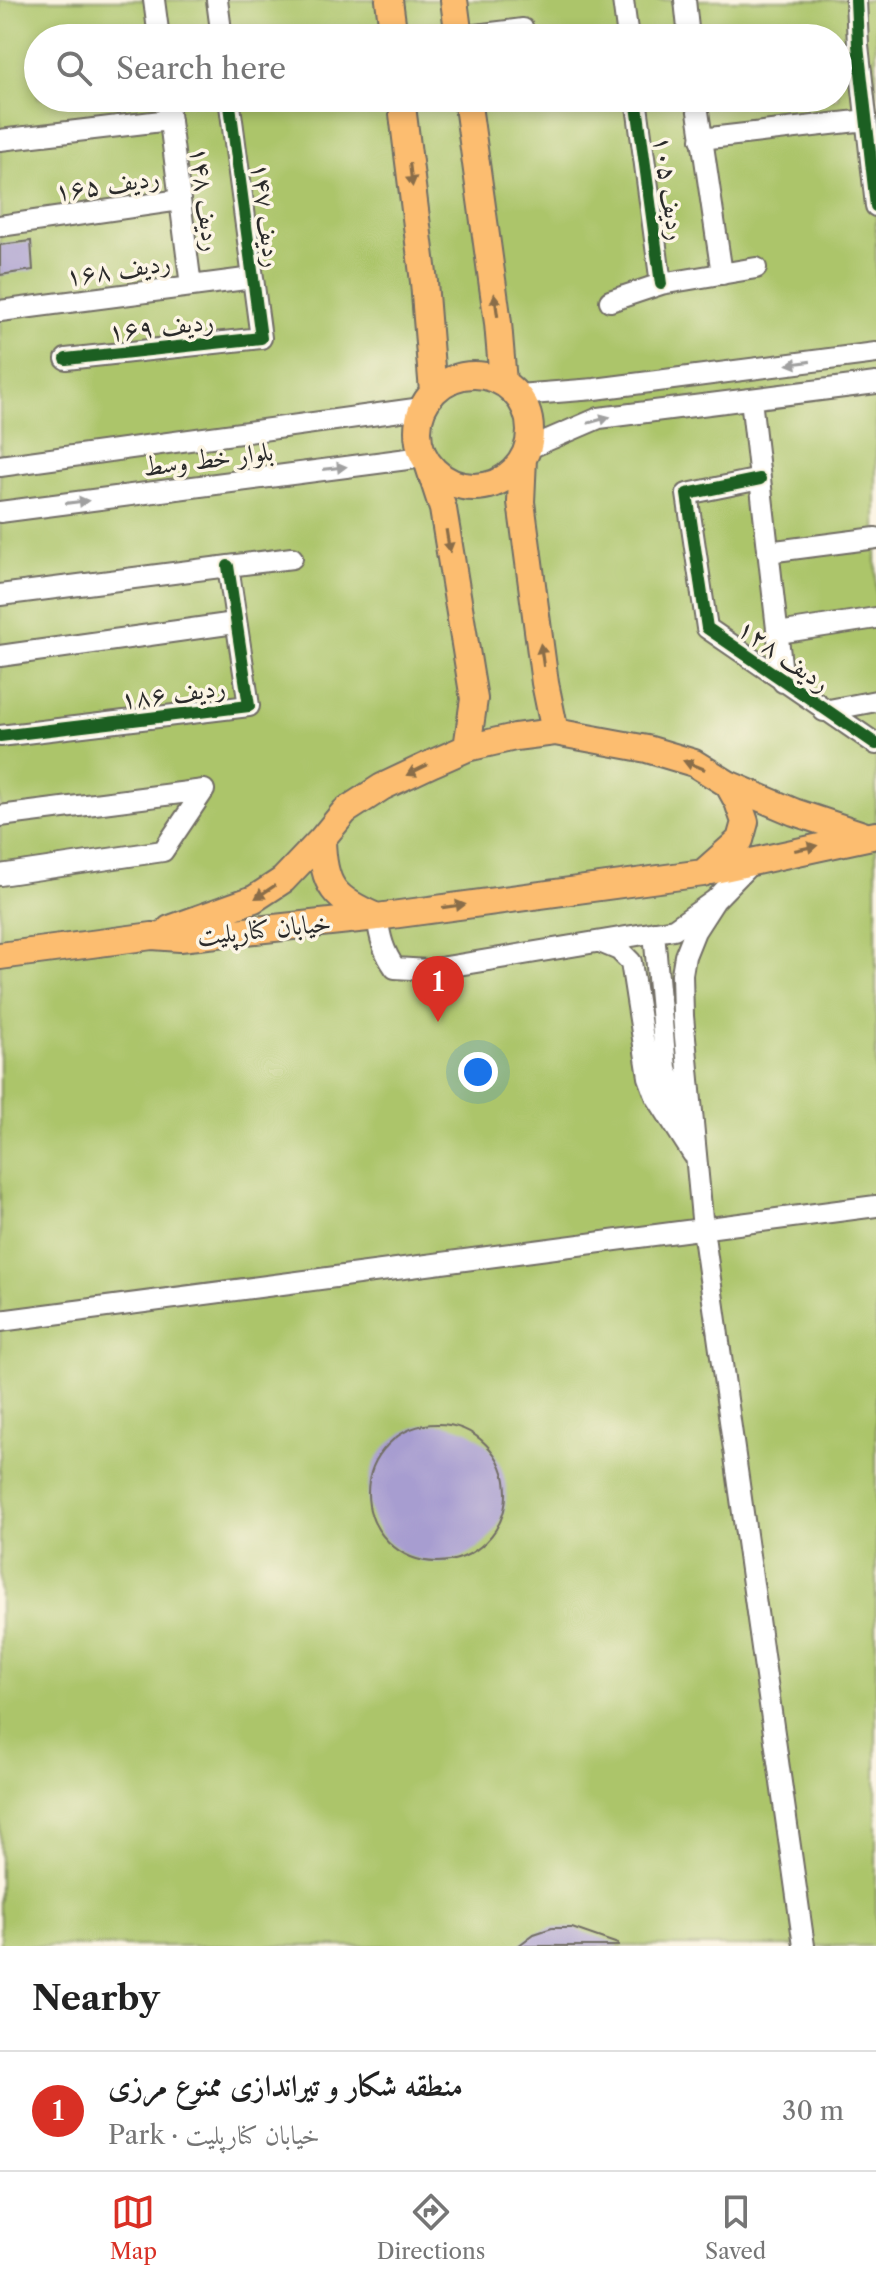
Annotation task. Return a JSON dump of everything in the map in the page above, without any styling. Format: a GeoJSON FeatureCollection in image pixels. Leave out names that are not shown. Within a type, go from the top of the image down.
{"type":"FeatureCollection","features":[{"type":"Feature","properties":{"kind":"main road"},"geometry":{"type":"LineString","coordinates":[[389,0],[392,24]]}},
{"type":"Feature","properties":{"kind":"main road"},"geometry":{"type":"LineString","coordinates":[[454,0],[457,24]]}},
{"type":"Feature","properties":{"kind":"main road"},"geometry":{"type":"LineString","coordinates":[[403,112],[424,282],[427,400]]}},
{"type":"Feature","properties":{"kind":"main road"},"geometry":{"type":"LineString","coordinates":[[469,112],[498,323],[511,389],[527,412],[530,430],[521,502],[545,683],[555,732]]}},
{"type":"Feature","properties":{"kind":"main road"},"geometry":{"type":"LineString","coordinates":[[467,748],[474,699],[443,509],[418,441],[417,424],[427,400],[448,380],[466,374],[486,375],[511,389]]}},
{"type":"Feature","properties":{"kind":"main road"},"geometry":{"type":"LineString","coordinates":[[426,461],[441,477],[455,484],[486,486],[513,471],[525,454]]}},
{"type":"Feature","properties":{"kind":"main road","name":"خیابان کنارپلیت"},"geometry":{"type":"LineString","coordinates":[[152,936],[254,899],[283,880],[345,811],[382,787],[467,748],[555,732],[647,749],[694,763],[728,784]]}},
{"type":"Feature","properties":{"kind":"main road"},"geometry":{"type":"LineString","coordinates":[[728,784],[794,812],[871,835]]}},
{"type":"Feature","properties":{"kind":"main road"},"geometry":{"type":"LineString","coordinates":[[703,873],[740,840],[745,822],[728,784]]}},
{"type":"Feature","properties":{"kind":"main road"},"geometry":{"type":"LineString","coordinates":[[703,873],[871,835]]}},
{"type":"Feature","properties":{"kind":"main road"},"geometry":{"type":"LineString","coordinates":[[322,839],[322,867],[338,895],[348,905],[377,917]]}},
{"type":"Feature","properties":{"kind":"main road","name":"خیابان کنارپلیت"},"geometry":{"type":"LineString","coordinates":[[0,956],[152,936],[180,938],[377,917],[703,873]]}},
{"type":"Feature","properties":{"kind":"street"},"geometry":{"type":"LineString","coordinates":[[154,0],[157,24]]}},
{"type":"Feature","properties":{"kind":"street"},"geometry":{"type":"LineString","coordinates":[[217,0],[220,24]]}},
{"type":"Feature","properties":{"kind":"street"},"geometry":{"type":"LineString","coordinates":[[623,0],[626,24]]}},
{"type":"Feature","properties":{"kind":"street"},"geometry":{"type":"LineString","coordinates":[[685,0],[688,24]]}},
{"type":"Feature","properties":{"kind":"street"},"geometry":{"type":"LineString","coordinates":[[852,24],[856,0]]}},
{"type":"Feature","properties":{"kind":"street"},"geometry":{"type":"LineString","coordinates":[[852,62],[866,120],[876,206]]}},
{"type":"Feature","properties":{"kind":"street","name":"ردیف ۱۴۸"},"geometry":{"type":"LineString","coordinates":[[169,112],[191,286]]}},
{"type":"Feature","properties":{"kind":"street","name":"ردیف ۱۴۷"},"geometry":{"type":"LineString","coordinates":[[231,112],[261,338]]}},
{"type":"Feature","properties":{"kind":"street","name":"ردیف ۱۰۵"},"geometry":{"type":"LineString","coordinates":[[638,112],[661,284]]}},
{"type":"Feature","properties":{"kind":"street"},"geometry":{"type":"LineString","coordinates":[[698,112],[722,274]]}},
{"type":"Feature","properties":{"kind":"street"},"geometry":{"type":"LineString","coordinates":[[0,140],[170,120]]}},
{"type":"Feature","properties":{"kind":"street"},"geometry":{"type":"LineString","coordinates":[[701,139],[866,120]]}},
{"type":"Feature","properties":{"kind":"street","name":"ردیف ۱۶۵"},"geometry":{"type":"LineString","coordinates":[[0,226],[180,200]]}},
{"type":"Feature","properties":{"kind":"street"},"geometry":{"type":"LineString","coordinates":[[610,301],[661,284],[756,268]]}},
{"type":"Feature","properties":{"kind":"street","name":"ردیف ۱۶۸"},"geometry":{"type":"LineString","coordinates":[[0,311],[253,278]]}},
{"type":"Feature","properties":{"kind":"street","name":"ردیف ۱۶۹"},"geometry":{"type":"LineString","coordinates":[[66,359],[261,338]]}},
{"type":"Feature","properties":{"kind":"street"},"geometry":{"type":"LineString","coordinates":[[511,389],[595,389],[876,353]]}},
{"type":"Feature","properties":{"kind":"street"},"geometry":{"type":"LineString","coordinates":[[525,454],[599,418],[876,383]]}},
{"type":"Feature","properties":{"kind":"street"},"geometry":{"type":"LineString","coordinates":[[751,399],[783,682]]}},
{"type":"Feature","properties":{"kind":"street","name":"بلوار خط وسط"},"geometry":{"type":"LineString","coordinates":[[0,466],[427,400]]}},
{"type":"Feature","properties":{"kind":"street","name":"بلوار خط وسط"},"geometry":{"type":"LineString","coordinates":[[0,512],[426,461]]}},
{"type":"Feature","properties":{"kind":"street","name":"ردیف ۱۲۸"},"geometry":{"type":"LineString","coordinates":[[760,479],[687,494],[707,628],[876,744]]}},
{"type":"Feature","properties":{"kind":"street"},"geometry":{"type":"LineString","coordinates":[[768,552],[876,540]]}},
{"type":"Feature","properties":{"kind":"street"},"geometry":{"type":"LineString","coordinates":[[0,595],[292,558]]}},
{"type":"Feature","properties":{"kind":"street"},"geometry":{"type":"LineString","coordinates":[[0,656],[235,623],[228,566]]}},
{"type":"Feature","properties":{"kind":"street"},"geometry":{"type":"LineString","coordinates":[[778,633],[876,618]]}},
{"type":"Feature","properties":{"kind":"street","name":"ردیف ۱۸۶"},"geometry":{"type":"LineString","coordinates":[[0,736],[249,706],[235,623]]}},
{"type":"Feature","properties":{"kind":"street"},"geometry":{"type":"LineString","coordinates":[[824,711],[876,701]]}},
{"type":"Feature","properties":{"kind":"street"},"geometry":{"type":"LineString","coordinates":[[0,816],[204,790],[163,851],[0,875]]}},
{"type":"Feature","properties":{"kind":"street"},"geometry":{"type":"LineString","coordinates":[[377,917],[385,955],[395,968],[412,971],[674,929],[715,900],[755,859]]}},
{"type":"Feature","properties":{"kind":"street"},"geometry":{"type":"LineString","coordinates":[[715,900],[695,931],[685,956],[683,1016],[703,1229],[804,1946]]}},
{"type":"Feature","properties":{"kind":"street"},"geometry":{"type":"LineString","coordinates":[[654,932],[666,1068],[679,1100],[696,1161]]}},
{"type":"Feature","properties":{"kind":"street"},"geometry":{"type":"LineString","coordinates":[[600,942],[619,950],[631,962],[649,1077],[656,1096],[696,1161]]}},
{"type":"Feature","properties":{"kind":"street"},"geometry":{"type":"LineString","coordinates":[[0,1321],[876,1206]]}},
{"type":"Feature","properties":{"kind":"green space"},"geometry":{"type":"Polygon","coordinates":[[[0,0],[876,0],[876,1946],[0,1946],[0,0]]]}},
{"type":"Feature","properties":{"kind":"building"},"geometry":{"type":"Polygon","coordinates":[[[31,241],[33,270],[0,275],[0,245],[31,241]]]}},
{"type":"Feature","properties":{"kind":"building"},"geometry":{"type":"Polygon","coordinates":[[[437,1424],[463,1429],[486,1444],[501,1467],[506,1493],[501,1519],[486,1542],[463,1557],[437,1562],[411,1557],[388,1542],[373,1519],[368,1493],[373,1467],[388,1444],[411,1429],[437,1424]]]}},
{"type":"Feature","properties":{"kind":"building"},"geometry":{"type":"Polygon","coordinates":[[[552,1928],[572,1928],[618,1946],[518,1946],[534,1934],[552,1928]]]}},
{"type":"Feature","properties":{"kind":"cycle path"},"geometry":{"type":"LineString","coordinates":[[856,0],[876,206]]}},
{"type":"Feature","properties":{"kind":"cycle path"},"geometry":{"type":"LineString","coordinates":[[66,359],[261,338],[231,112]]}},
{"type":"Feature","properties":{"kind":"cycle path"},"geometry":{"type":"LineString","coordinates":[[638,112],[661,284]]}},
{"type":"Feature","properties":{"kind":"cycle path"},"geometry":{"type":"LineString","coordinates":[[760,479],[687,494],[707,628],[876,744]]}},
{"type":"Feature","properties":{"kind":"cycle path"},"geometry":{"type":"LineString","coordinates":[[0,736],[249,706],[228,566]]}},
{"type":"Feature","properties":{"kind":"place","name":"منطقه شکار و تیراندازی ممنوع مرزی"},"geometry":{"type":"Point","coordinates":[438,1022]}}]}
